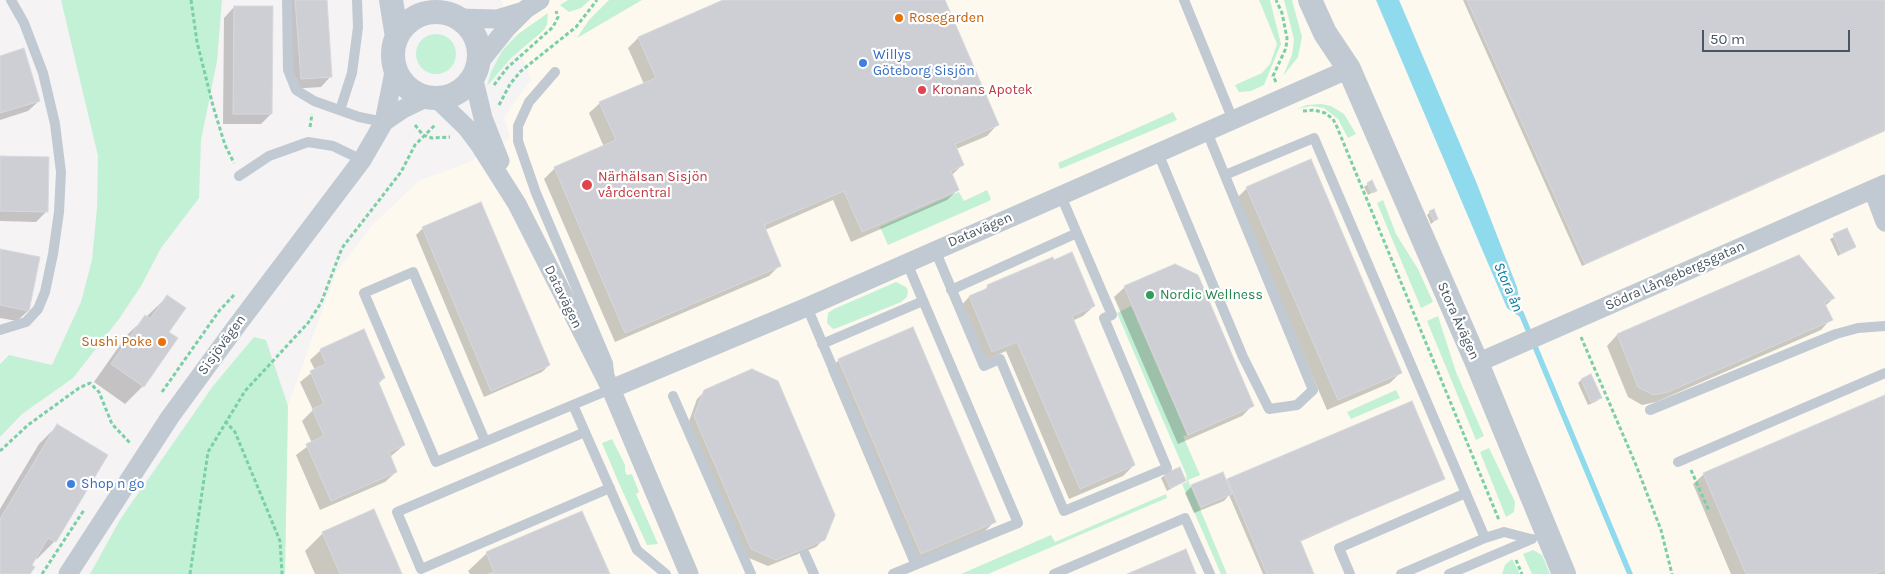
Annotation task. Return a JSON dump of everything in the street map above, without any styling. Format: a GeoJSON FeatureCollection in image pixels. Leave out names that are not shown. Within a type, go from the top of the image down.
{"type":"FeatureCollection","features":[{"type":"Feature","properties":{"kind":"street"},"geometry":{"type":"LineString","coordinates":[[391,0],[397,37]]}},
{"type":"Feature","properties":{"kind":"street","name":"Stora Åvägen"},"geometry":{"type":"LineString","coordinates":[[1310,0],[1325,32],[1349,69],[1477,363],[1539,536],[1564,574]]}},
{"type":"Feature","properties":{"kind":"street","name":"Stora Åvägen"},"geometry":{"type":"LineString","coordinates":[[1327,0],[1340,30],[1349,69]]}},
{"type":"Feature","properties":{"kind":"street","name":"Sisjövägen"},"geometry":{"type":"LineString","coordinates":[[68,574],[170,417],[362,160],[384,122],[395,67],[394,52],[397,37],[412,20],[426,13],[443,10],[498,19],[533,5]]}},
{"type":"Feature","properties":{"kind":"street","name":"Sisjövägen"},"geometry":{"type":"LineString","coordinates":[[384,122],[404,108],[432,97],[448,96],[480,77],[506,30],[533,5]]}},
{"type":"Feature","properties":{"kind":"street"},"geometry":{"type":"LineString","coordinates":[[443,10],[470,28],[477,41],[480,77]]}},
{"type":"Feature","properties":{"kind":"street"},"geometry":{"type":"LineString","coordinates":[[395,67],[405,84],[416,92],[432,97]]}},
{"type":"Feature","properties":{"kind":"street","name":"Datavägen"},"geometry":{"type":"LineString","coordinates":[[610,389],[807,307],[1349,69]]}},
{"type":"Feature","properties":{"kind":"street","name":"Datavägen"},"geometry":{"type":"LineString","coordinates":[[480,77],[482,118],[517,204],[610,389],[688,574]]}},
{"type":"Feature","properties":{"kind":"street","name":"Datavägen"},"geometry":{"type":"LineString","coordinates":[[432,97],[460,121],[479,144],[517,204]]}},
{"type":"Feature","properties":{"kind":"street","name":"Södra Långebergsgatan"},"geometry":{"type":"LineString","coordinates":[[1477,363],[1879,187],[1885,222]]}},
{"type":"Feature","properties":{"kind":"lane"},"geometry":{"type":"LineString","coordinates":[[0,330],[26,322],[38,309],[42,301],[56,229],[61,172],[55,124],[44,73],[24,23],[10,0]]}},
{"type":"Feature","properties":{"kind":"lane"},"geometry":{"type":"LineString","coordinates":[[287,0],[288,70],[296,90],[314,101],[384,122]]}},
{"type":"Feature","properties":{"kind":"lane"},"geometry":{"type":"LineString","coordinates":[[340,110],[352,73],[358,27],[357,0]]}},
{"type":"Feature","properties":{"kind":"lane"},"geometry":{"type":"LineString","coordinates":[[1184,0],[1233,120]]}},
{"type":"Feature","properties":{"kind":"lane"},"geometry":{"type":"LineString","coordinates":[[485,441],[413,272],[364,292],[436,462],[610,389],[608,363],[536,193],[518,140],[518,126],[529,102],[555,72]]}},
{"type":"Feature","properties":{"kind":"lane"},"geometry":{"type":"LineString","coordinates":[[1158,153],[1243,357],[1269,409],[1297,405],[1313,390],[1207,132]]}},
{"type":"Feature","properties":{"kind":"lane"},"geometry":{"type":"LineString","coordinates":[[1225,175],[1314,138],[1485,538]]}},
{"type":"Feature","properties":{"kind":"lane"},"geometry":{"type":"LineString","coordinates":[[239,176],[269,156],[308,142],[333,146],[362,160]]}},
{"type":"Feature","properties":{"kind":"lane"},"geometry":{"type":"LineString","coordinates":[[935,250],[984,366],[1000,359],[1064,511],[1168,468],[1104,318],[1112,315],[1061,196]]}},
{"type":"Feature","properties":{"kind":"lane"},"geometry":{"type":"LineString","coordinates":[[951,290],[1077,234]]}},
{"type":"Feature","properties":{"kind":"lane"},"geometry":{"type":"LineString","coordinates":[[893,574],[1018,523],[907,263]]}},
{"type":"Feature","properties":{"kind":"lane"},"geometry":{"type":"LineString","coordinates":[[822,344],[923,301]]}},
{"type":"Feature","properties":{"kind":"lane"},"geometry":{"type":"LineString","coordinates":[[807,307],[916,564]]}},
{"type":"Feature","properties":{"kind":"lane"},"geometry":{"type":"LineString","coordinates":[[1650,410],[1836,334],[1858,328],[1885,326]]}},
{"type":"Feature","properties":{"kind":"lane"},"geometry":{"type":"LineString","coordinates":[[1682,460],[1885,373]]}},
{"type":"Feature","properties":{"kind":"lane"},"geometry":{"type":"LineString","coordinates":[[674,396],[752,574]]}},
{"type":"Feature","properties":{"kind":"lane"},"geometry":{"type":"LineString","coordinates":[[573,404],[637,550],[666,574]]}},
{"type":"Feature","properties":{"kind":"lane"},"geometry":{"type":"LineString","coordinates":[[585,432],[397,512],[421,569],[610,488]]}},
{"type":"Feature","properties":{"kind":"lane"},"geometry":{"type":"LineString","coordinates":[[1350,574],[1339,548],[1466,493]]}},
{"type":"Feature","properties":{"kind":"lane"},"geometry":{"type":"LineString","coordinates":[[1054,574],[1185,518],[1210,574]]}},
{"type":"Feature","properties":{"kind":"lane"},"geometry":{"type":"LineString","coordinates":[[1401,574],[1485,538],[1504,532],[1539,536]]}},
{"type":"Feature","properties":{"kind":"lane"},"geometry":{"type":"LineString","coordinates":[[1454,572],[1539,536]]}},
{"type":"Feature","properties":{"kind":"lane"},"geometry":{"type":"LineString","coordinates":[[805,554],[814,574]]}},
{"type":"Feature","properties":{"kind":"path"},"geometry":{"type":"LineString","coordinates":[[192,0],[197,42],[212,106],[225,145],[239,176]]}},
{"type":"Feature","properties":{"kind":"path"},"geometry":{"type":"LineString","coordinates":[[1276,0],[1287,38],[1286,48],[1273,76],[1290,114],[1314,110],[1319,111],[1332,119],[1337,128],[1504,532]]}},
{"type":"Feature","properties":{"kind":"path"},"geometry":{"type":"LineString","coordinates":[[480,77],[507,68],[553,28],[558,17],[556,11]]}},
{"type":"Feature","properties":{"kind":"path"},"geometry":{"type":"LineString","coordinates":[[308,142],[314,101]]}},
{"type":"Feature","properties":{"kind":"path"},"geometry":{"type":"LineString","coordinates":[[190,574],[208,452],[225,421],[258,374],[308,323],[322,302],[342,248],[401,172],[408,156]]}},
{"type":"Feature","properties":{"kind":"path"},"geometry":{"type":"LineString","coordinates":[[1575,320],[1596,374],[1639,472],[1664,537],[1672,574]]}},
{"type":"Feature","properties":{"kind":"path"},"geometry":{"type":"LineString","coordinates":[[0,451],[28,425],[79,388],[90,383],[100,392],[112,424],[132,445]]}},
{"type":"Feature","properties":{"kind":"path"},"geometry":{"type":"LineString","coordinates":[[225,421],[235,432],[280,541],[282,574]]}},
{"type":"Feature","properties":{"kind":"path"},"geometry":{"type":"LineString","coordinates":[[1682,460],[1709,511]]}},
{"type":"Feature","properties":{"kind":"path"},"geometry":{"type":"LineString","coordinates":[[1510,548],[1522,574]]}},
{"type":"Feature","properties":{"kind":"shaded area"},"geometry":{"type":"Polygon","coordinates":[[[501,0],[1885,0],[1885,574],[285,574],[288,406],[336,272],[374,223],[420,180],[470,162],[510,138],[504,117],[531,80],[501,0]]]}},
{"type":"Feature","properties":{"kind":"green space"},"geometry":{"type":"Polygon","coordinates":[[[61,0],[222,0],[217,61],[201,140],[199,198],[161,248],[141,286],[119,319],[73,378],[22,414],[0,437],[0,364],[9,355],[52,365],[81,302],[92,260],[97,208],[98,156],[61,0]]]}},
{"type":"Feature","properties":{"kind":"green space"},"geometry":{"type":"Polygon","coordinates":[[[568,0],[590,0],[581,8],[569,12],[560,5],[568,0]]]}},
{"type":"Feature","properties":{"kind":"green space"},"geometry":{"type":"Polygon","coordinates":[[[609,0],[642,0],[577,38],[589,20],[609,0]]]}},
{"type":"Feature","properties":{"kind":"green space"},"geometry":{"type":"Polygon","coordinates":[[[1259,0],[1270,0],[1281,44],[1264,85],[1251,91],[1239,92],[1235,85],[1262,73],[1270,64],[1277,44],[1259,0]]]}},
{"type":"Feature","properties":{"kind":"green space"},"geometry":{"type":"Polygon","coordinates":[[[1284,0],[1292,0],[1302,37],[1298,57],[1283,76],[1292,55],[1294,39],[1284,0]]]}},
{"type":"Feature","properties":{"kind":"green space"},"geometry":{"type":"Polygon","coordinates":[[[548,13],[547,24],[544,30],[511,58],[487,86],[491,72],[502,51],[518,34],[548,13]]]}},
{"type":"Feature","properties":{"kind":"green space"},"geometry":{"type":"Polygon","coordinates":[[[432,34],[440,34],[447,37],[453,43],[456,54],[453,65],[447,71],[440,74],[432,74],[425,71],[419,65],[416,58],[416,50],[419,43],[425,37],[432,34]]]}},
{"type":"Feature","properties":{"kind":"green space"},"geometry":{"type":"Polygon","coordinates":[[[1321,104],[1331,106],[1344,114],[1356,134],[1348,138],[1338,119],[1324,108],[1311,106],[1297,109],[1307,105],[1321,104]]]}},
{"type":"Feature","properties":{"kind":"green space"},"geometry":{"type":"Polygon","coordinates":[[[1173,112],[1177,120],[1060,169],[1058,163],[1173,112]]]}},
{"type":"Feature","properties":{"kind":"green space"},"geometry":{"type":"Polygon","coordinates":[[[987,190],[991,199],[989,201],[888,245],[880,227],[959,192],[964,201],[987,190]]]}},
{"type":"Feature","properties":{"kind":"green space"},"geometry":{"type":"Polygon","coordinates":[[[1383,200],[1396,234],[1418,269],[1433,302],[1421,308],[1377,203],[1383,200]]]}},
{"type":"Feature","properties":{"kind":"green space"},"geometry":{"type":"Polygon","coordinates":[[[896,282],[906,287],[908,291],[907,297],[901,302],[837,328],[833,329],[827,323],[828,313],[834,309],[896,282]]]}},
{"type":"Feature","properties":{"kind":"green space"},"geometry":{"type":"Polygon","coordinates":[[[1131,306],[1187,435],[1183,436],[1200,475],[1188,480],[1227,574],[1221,574],[1182,484],[1187,482],[1186,474],[1117,313],[1131,306]]]}},
{"type":"Feature","properties":{"kind":"green space"},"geometry":{"type":"Polygon","coordinates":[[[1438,316],[1456,372],[1484,436],[1476,440],[1427,321],[1438,316]]]}},
{"type":"Feature","properties":{"kind":"green space"},"geometry":{"type":"Polygon","coordinates":[[[254,337],[266,340],[288,406],[285,574],[90,574],[121,518],[213,386],[254,337]]]}},
{"type":"Feature","properties":{"kind":"green space"},"geometry":{"type":"Polygon","coordinates":[[[1396,390],[1400,398],[1351,419],[1347,412],[1396,390]]]}},
{"type":"Feature","properties":{"kind":"green space"},"geometry":{"type":"Polygon","coordinates":[[[612,439],[625,465],[627,475],[632,474],[639,492],[636,494],[658,544],[647,545],[618,481],[602,443],[612,439]]]}},
{"type":"Feature","properties":{"kind":"green space"},"geometry":{"type":"Polygon","coordinates":[[[1489,448],[1515,502],[1514,512],[1506,517],[1480,452],[1489,448]]]}},
{"type":"Feature","properties":{"kind":"green space"},"geometry":{"type":"Polygon","coordinates":[[[1166,494],[1167,498],[988,574],[961,574],[1051,535],[1055,542],[1166,494]]]}},
{"type":"Feature","properties":{"kind":"green space"},"geometry":{"type":"Polygon","coordinates":[[[1533,550],[1542,555],[1550,574],[1532,574],[1523,554],[1533,550]]]}},
{"type":"Feature","properties":{"kind":"green space"},"geometry":{"type":"Polygon","coordinates":[[[1512,559],[1520,574],[1502,574],[1505,565],[1512,559]]]}},
{"type":"Feature","properties":{"kind":"water"},"geometry":{"type":"Polygon","coordinates":[[[1376,0],[1399,0],[1477,184],[1517,287],[1523,319],[1507,308],[1376,0]]]}},
{"type":"Feature","properties":{"kind":"building"},"geometry":{"type":"Polygon","coordinates":[[[295,0],[327,0],[332,77],[301,79],[295,0]]]}},
{"type":"Feature","properties":{"kind":"building"},"geometry":{"type":"Polygon","coordinates":[[[723,0],[945,0],[999,125],[955,144],[964,165],[951,171],[959,190],[862,232],[844,191],[764,225],[781,266],[625,333],[554,167],[616,140],[599,102],[656,78],[638,37],[723,0]]]}},
{"type":"Feature","properties":{"kind":"building"},"geometry":{"type":"Polygon","coordinates":[[[1467,0],[1885,0],[1885,130],[1585,264],[1467,0]]]}},
{"type":"Feature","properties":{"kind":"building"},"geometry":{"type":"Polygon","coordinates":[[[234,6],[273,6],[272,114],[233,114],[234,6]]]}},
{"type":"Feature","properties":{"kind":"building"},"geometry":{"type":"Polygon","coordinates":[[[24,48],[40,101],[0,113],[0,56],[24,48]]]}},
{"type":"Feature","properties":{"kind":"building"},"geometry":{"type":"Polygon","coordinates":[[[0,156],[49,157],[48,212],[0,211],[0,156]]]}},
{"type":"Feature","properties":{"kind":"building"},"geometry":{"type":"Polygon","coordinates":[[[1311,159],[1402,373],[1338,400],[1246,187],[1311,159]]]}},
{"type":"Feature","properties":{"kind":"building"},"geometry":{"type":"Polygon","coordinates":[[[1372,180],[1377,191],[1372,193],[1367,183],[1372,180]]]}},
{"type":"Feature","properties":{"kind":"building"},"geometry":{"type":"Polygon","coordinates":[[[481,202],[550,365],[491,391],[422,227],[481,202]]]}},
{"type":"Feature","properties":{"kind":"building"},"geometry":{"type":"Polygon","coordinates":[[[1434,209],[1438,219],[1434,221],[1429,211],[1434,209]]]}},
{"type":"Feature","properties":{"kind":"building"},"geometry":{"type":"Polygon","coordinates":[[[1847,228],[1856,247],[1841,254],[1833,234],[1847,228]]]}},
{"type":"Feature","properties":{"kind":"building"},"geometry":{"type":"Polygon","coordinates":[[[0,249],[40,257],[29,311],[0,305],[0,249]]]}},
{"type":"Feature","properties":{"kind":"building"},"geometry":{"type":"Polygon","coordinates":[[[1072,252],[1095,306],[1072,316],[1135,465],[1080,489],[1017,342],[992,352],[969,296],[988,288],[987,285],[1053,257],[1054,260],[1072,252]]]}},
{"type":"Feature","properties":{"kind":"building"},"geometry":{"type":"Polygon","coordinates":[[[1799,255],[1835,298],[1824,302],[1833,320],[1668,392],[1653,395],[1638,387],[1617,334],[1799,255]]]}},
{"type":"Feature","properties":{"kind":"building"},"geometry":{"type":"Polygon","coordinates":[[[1175,264],[1198,275],[1254,406],[1188,435],[1124,286],[1175,264]]]}},
{"type":"Feature","properties":{"kind":"building"},"geometry":{"type":"Polygon","coordinates":[[[167,295],[186,308],[169,332],[178,338],[144,387],[111,364],[145,315],[150,319],[167,295]]]}},
{"type":"Feature","properties":{"kind":"building"},"geometry":{"type":"Polygon","coordinates":[[[913,327],[996,522],[921,554],[838,359],[913,327]]]}},
{"type":"Feature","properties":{"kind":"building"},"geometry":{"type":"Polygon","coordinates":[[[364,329],[385,378],[378,381],[405,445],[389,452],[397,472],[331,501],[306,444],[324,436],[312,409],[324,404],[310,371],[326,364],[320,349],[364,329]]]}},
{"type":"Feature","properties":{"kind":"building"},"geometry":{"type":"Polygon","coordinates":[[[752,369],[778,381],[835,515],[825,540],[776,560],[751,549],[694,416],[704,390],[752,369]]]}},
{"type":"Feature","properties":{"kind":"building"},"geometry":{"type":"Polygon","coordinates":[[[1591,374],[1602,398],[1591,402],[1581,379],[1591,374]]]}},
{"type":"Feature","properties":{"kind":"building"},"geometry":{"type":"Polygon","coordinates":[[[1885,395],[1885,570],[1874,574],[1746,574],[1703,473],[1885,395]]]}},
{"type":"Feature","properties":{"kind":"building"},"geometry":{"type":"Polygon","coordinates":[[[1412,401],[1445,479],[1300,540],[1314,574],[1267,574],[1227,479],[1412,401]]]}},
{"type":"Feature","properties":{"kind":"building"},"geometry":{"type":"Polygon","coordinates":[[[57,424],[108,455],[56,542],[48,538],[32,565],[35,567],[30,574],[0,574],[0,519],[57,424]]]}},
{"type":"Feature","properties":{"kind":"building"},"geometry":{"type":"Polygon","coordinates":[[[1180,467],[1186,481],[1170,488],[1164,474],[1180,467]]]}},
{"type":"Feature","properties":{"kind":"building"},"geometry":{"type":"Polygon","coordinates":[[[1223,472],[1232,494],[1201,507],[1191,485],[1223,472]]]}},
{"type":"Feature","properties":{"kind":"building"},"geometry":{"type":"Polygon","coordinates":[[[374,509],[402,574],[340,574],[322,532],[374,509]]]}},
{"type":"Feature","properties":{"kind":"building"},"geometry":{"type":"Polygon","coordinates":[[[582,511],[610,574],[488,574],[494,572],[486,552],[582,511]]]}},
{"type":"Feature","properties":{"kind":"building"},"geometry":{"type":"Polygon","coordinates":[[[1186,549],[1196,574],[1127,574],[1186,549]]]}},
{"type":"Feature","properties":{"kind":"waterway","name":"Stora ån"},"geometry":{"type":"LineString","coordinates":[[1521,313],[1630,574]]}},
{"type":"Feature","properties":{"kind":"place","name":"Rosegarden"},"geometry":{"type":"Point","coordinates":[899,18]}},
{"type":"Feature","properties":{"kind":"place","name":"Willys Göteborg Sisjön"},"geometry":{"type":"Point","coordinates":[863,63]}},
{"type":"Feature","properties":{"kind":"place","name":"Kronans Apotek"},"geometry":{"type":"Point","coordinates":[922,90]}},
{"type":"Feature","properties":{"kind":"place","name":"Närhälsan Sisjön vårdcentral"},"geometry":{"type":"Point","coordinates":[587,185]}},
{"type":"Feature","properties":{"kind":"place","name":"Nordic Wellness"},"geometry":{"type":"Point","coordinates":[1150,295]}},
{"type":"Feature","properties":{"kind":"place","name":"Sushi Poke"},"geometry":{"type":"Point","coordinates":[162,342]}},
{"type":"Feature","properties":{"kind":"place","name":"Shop n go"},"geometry":{"type":"Point","coordinates":[71,484]}}]}
